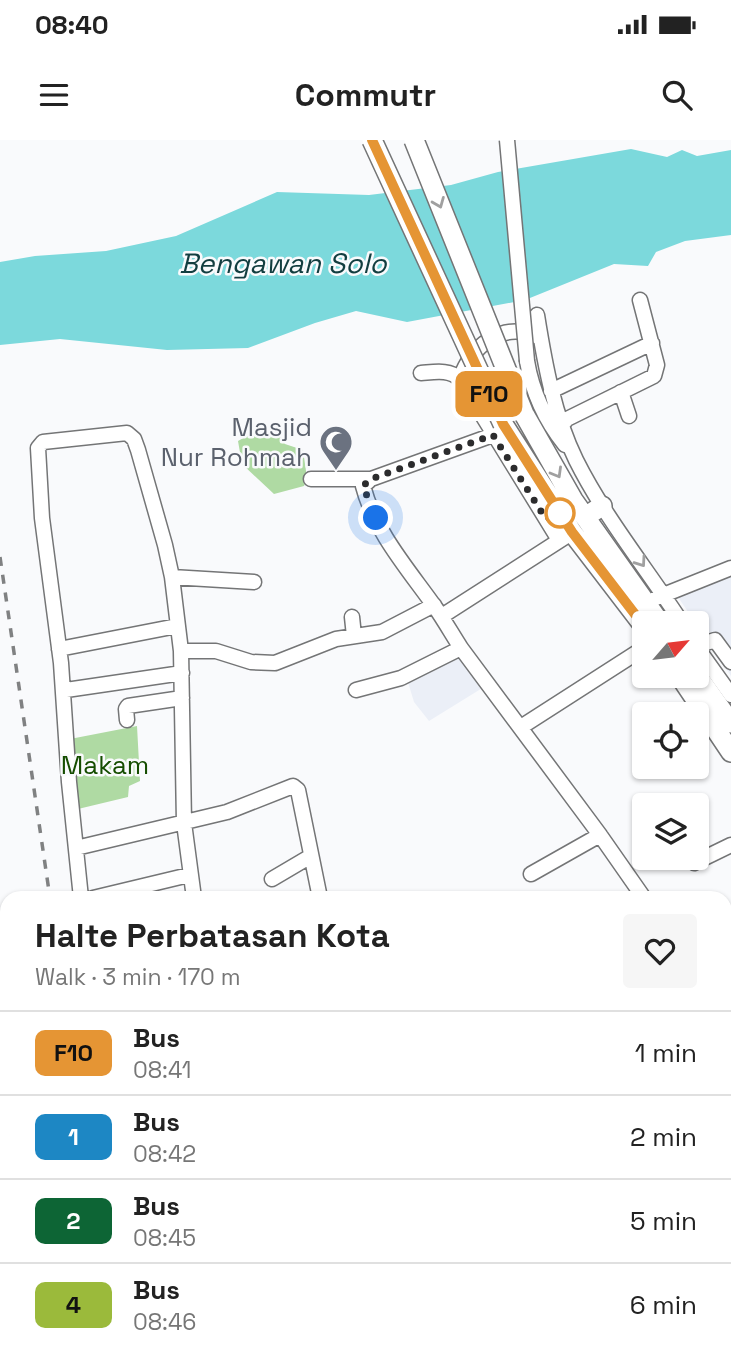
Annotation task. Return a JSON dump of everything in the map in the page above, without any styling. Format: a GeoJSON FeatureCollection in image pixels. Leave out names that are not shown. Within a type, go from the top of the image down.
{"type":"FeatureCollection","features":[{"type":"Feature","properties":{"kind":"highway"},"geometry":{"type":"LineString","coordinates":[[372,140],[498,430],[580,524],[654,599],[657,611]]}},
{"type":"Feature","properties":{"kind":"highway"},"geometry":{"type":"LineString","coordinates":[[414,140],[524,414],[566,488],[580,524],[635,611]]}},
{"type":"Feature","properties":{"kind":"highway"},"geometry":{"type":"LineString","coordinates":[[688,688],[731,752]]}},
{"type":"Feature","properties":{"kind":"highway"},"geometry":{"type":"LineString","coordinates":[[706,688],[731,723]]}},
{"type":"Feature","properties":{"kind":"street"},"geometry":{"type":"LineString","coordinates":[[507,140],[527,361],[541,404],[556,433],[576,459]]}},
{"type":"Feature","properties":{"kind":"street"},"geometry":{"type":"LineString","coordinates":[[563,424],[567,419],[654,376],[657,365],[640,300]]}},
{"type":"Feature","properties":{"kind":"street"},"geometry":{"type":"LineString","coordinates":[[181,651],[216,651],[258,663],[275,663],[321,643],[382,632],[438,611],[580,524],[576,459],[551,391],[537,315]]}},
{"type":"Feature","properties":{"kind":"street"},"geometry":{"type":"LineString","coordinates":[[460,379],[470,355],[488,339],[514,332],[528,332],[541,337]]}},
{"type":"Feature","properties":{"kind":"street"},"geometry":{"type":"LineString","coordinates":[[551,391],[652,343]]}},
{"type":"Feature","properties":{"kind":"street"},"geometry":{"type":"LineString","coordinates":[[421,373],[445,372],[460,379],[498,430],[371,479],[363,486],[374,514],[389,543],[461,648],[639,891]]}},
{"type":"Feature","properties":{"kind":"street"},"geometry":{"type":"LineString","coordinates":[[621,393],[629,416]]}},
{"type":"Feature","properties":{"kind":"street"},"geometry":{"type":"LineString","coordinates":[[80,891],[59,649],[42,518],[38,448],[43,442],[127,433],[131,435],[138,450],[172,577],[181,651],[184,823],[192,891]]}},
{"type":"Feature","properties":{"kind":"street"},"geometry":{"type":"LineString","coordinates":[[311,479],[371,479]]}},
{"type":"Feature","properties":{"kind":"street"},"geometry":{"type":"LineString","coordinates":[[668,611],[654,599],[731,568]]}},
{"type":"Feature","properties":{"kind":"street"},"geometry":{"type":"LineString","coordinates":[[172,577],[254,582]]}},
{"type":"Feature","properties":{"kind":"street"},"geometry":{"type":"LineString","coordinates":[[352,617],[354,636]]}},
{"type":"Feature","properties":{"kind":"street"},"geometry":{"type":"LineString","coordinates":[[59,649],[177,626]]}},
{"type":"Feature","properties":{"kind":"street"},"geometry":{"type":"LineString","coordinates":[[709,641],[716,641],[731,662]]}},
{"type":"Feature","properties":{"kind":"street"},"geometry":{"type":"LineString","coordinates":[[356,691],[401,678],[461,648]]}},
{"type":"Feature","properties":{"kind":"street"},"geometry":{"type":"LineString","coordinates":[[521,727],[632,656]]}},
{"type":"Feature","properties":{"kind":"street"},"geometry":{"type":"LineString","coordinates":[[709,663],[731,695]]}},
{"type":"Feature","properties":{"kind":"street"},"geometry":{"type":"LineString","coordinates":[[66,690],[182,673]]}},
{"type":"Feature","properties":{"kind":"street"},"geometry":{"type":"LineString","coordinates":[[127,720],[125,709],[128,706],[182,698]]}},
{"type":"Feature","properties":{"kind":"street"},"geometry":{"type":"LineString","coordinates":[[76,848],[240,808],[280,789],[293,786],[298,790],[318,891]]}},
{"type":"Feature","properties":{"kind":"street"},"geometry":{"type":"LineString","coordinates":[[531,874],[600,835]]}},
{"type":"Feature","properties":{"kind":"street"},"geometry":{"type":"LineString","coordinates":[[709,856],[731,845]]}},
{"type":"Feature","properties":{"kind":"street"},"geometry":{"type":"LineString","coordinates":[[272,878],[311,856]]}},
{"type":"Feature","properties":{"kind":"street"},"geometry":{"type":"LineString","coordinates":[[122,891],[189,875]]}},
{"type":"Feature","properties":{"kind":"shaded area"},"geometry":{"type":"Polygon","coordinates":[[[731,574],[731,676],[709,643],[709,611],[687,611],[678,597],[731,574]]]}},
{"type":"Feature","properties":{"kind":"shaded area"},"geometry":{"type":"Polygon","coordinates":[[[459,652],[484,687],[429,721],[414,702],[407,679],[459,652]]]}},
{"type":"Feature","properties":{"kind":"green space"},"geometry":{"type":"Polygon","coordinates":[[[254,432],[278,434],[285,444],[303,450],[307,478],[304,486],[274,494],[242,464],[238,441],[254,432]]]}},
{"type":"Feature","properties":{"kind":"green space","name":"Makam"},"geometry":{"type":"Polygon","coordinates":[[[137,726],[140,781],[129,786],[128,797],[78,809],[70,739],[137,726]]]}},
{"type":"Feature","properties":{"kind":"water","name":"Bengawan Solo"},"geometry":{"type":"Polygon","coordinates":[[[631,149],[667,157],[682,150],[697,156],[731,150],[731,235],[685,241],[656,252],[648,266],[614,264],[525,300],[407,322],[356,311],[248,348],[167,350],[60,339],[0,345],[0,262],[35,256],[106,251],[176,236],[277,192],[369,195],[451,185],[498,172],[631,149]]]}},
{"type":"Feature","properties":{"kind":"railway"},"geometry":{"type":"LineString","coordinates":[[0,557],[49,891]]}},
{"type":"Feature","properties":{"kind":"bus line","name":"F10"},"geometry":{"type":"LineString","coordinates":[[372,140],[503,424],[572,532],[633,611]]}},
{"type":"Feature","properties":{"kind":"place","name":"Masjid Nur Rohmah"},"geometry":{"type":"Point","coordinates":[336,472]}},
{"type":"Feature","properties":{"kind":"route"},"geometry":{"type":"LineString","coordinates":[[376,518],[363,486],[371,479],[493,435],[546,519],[560,513]]}}]}
